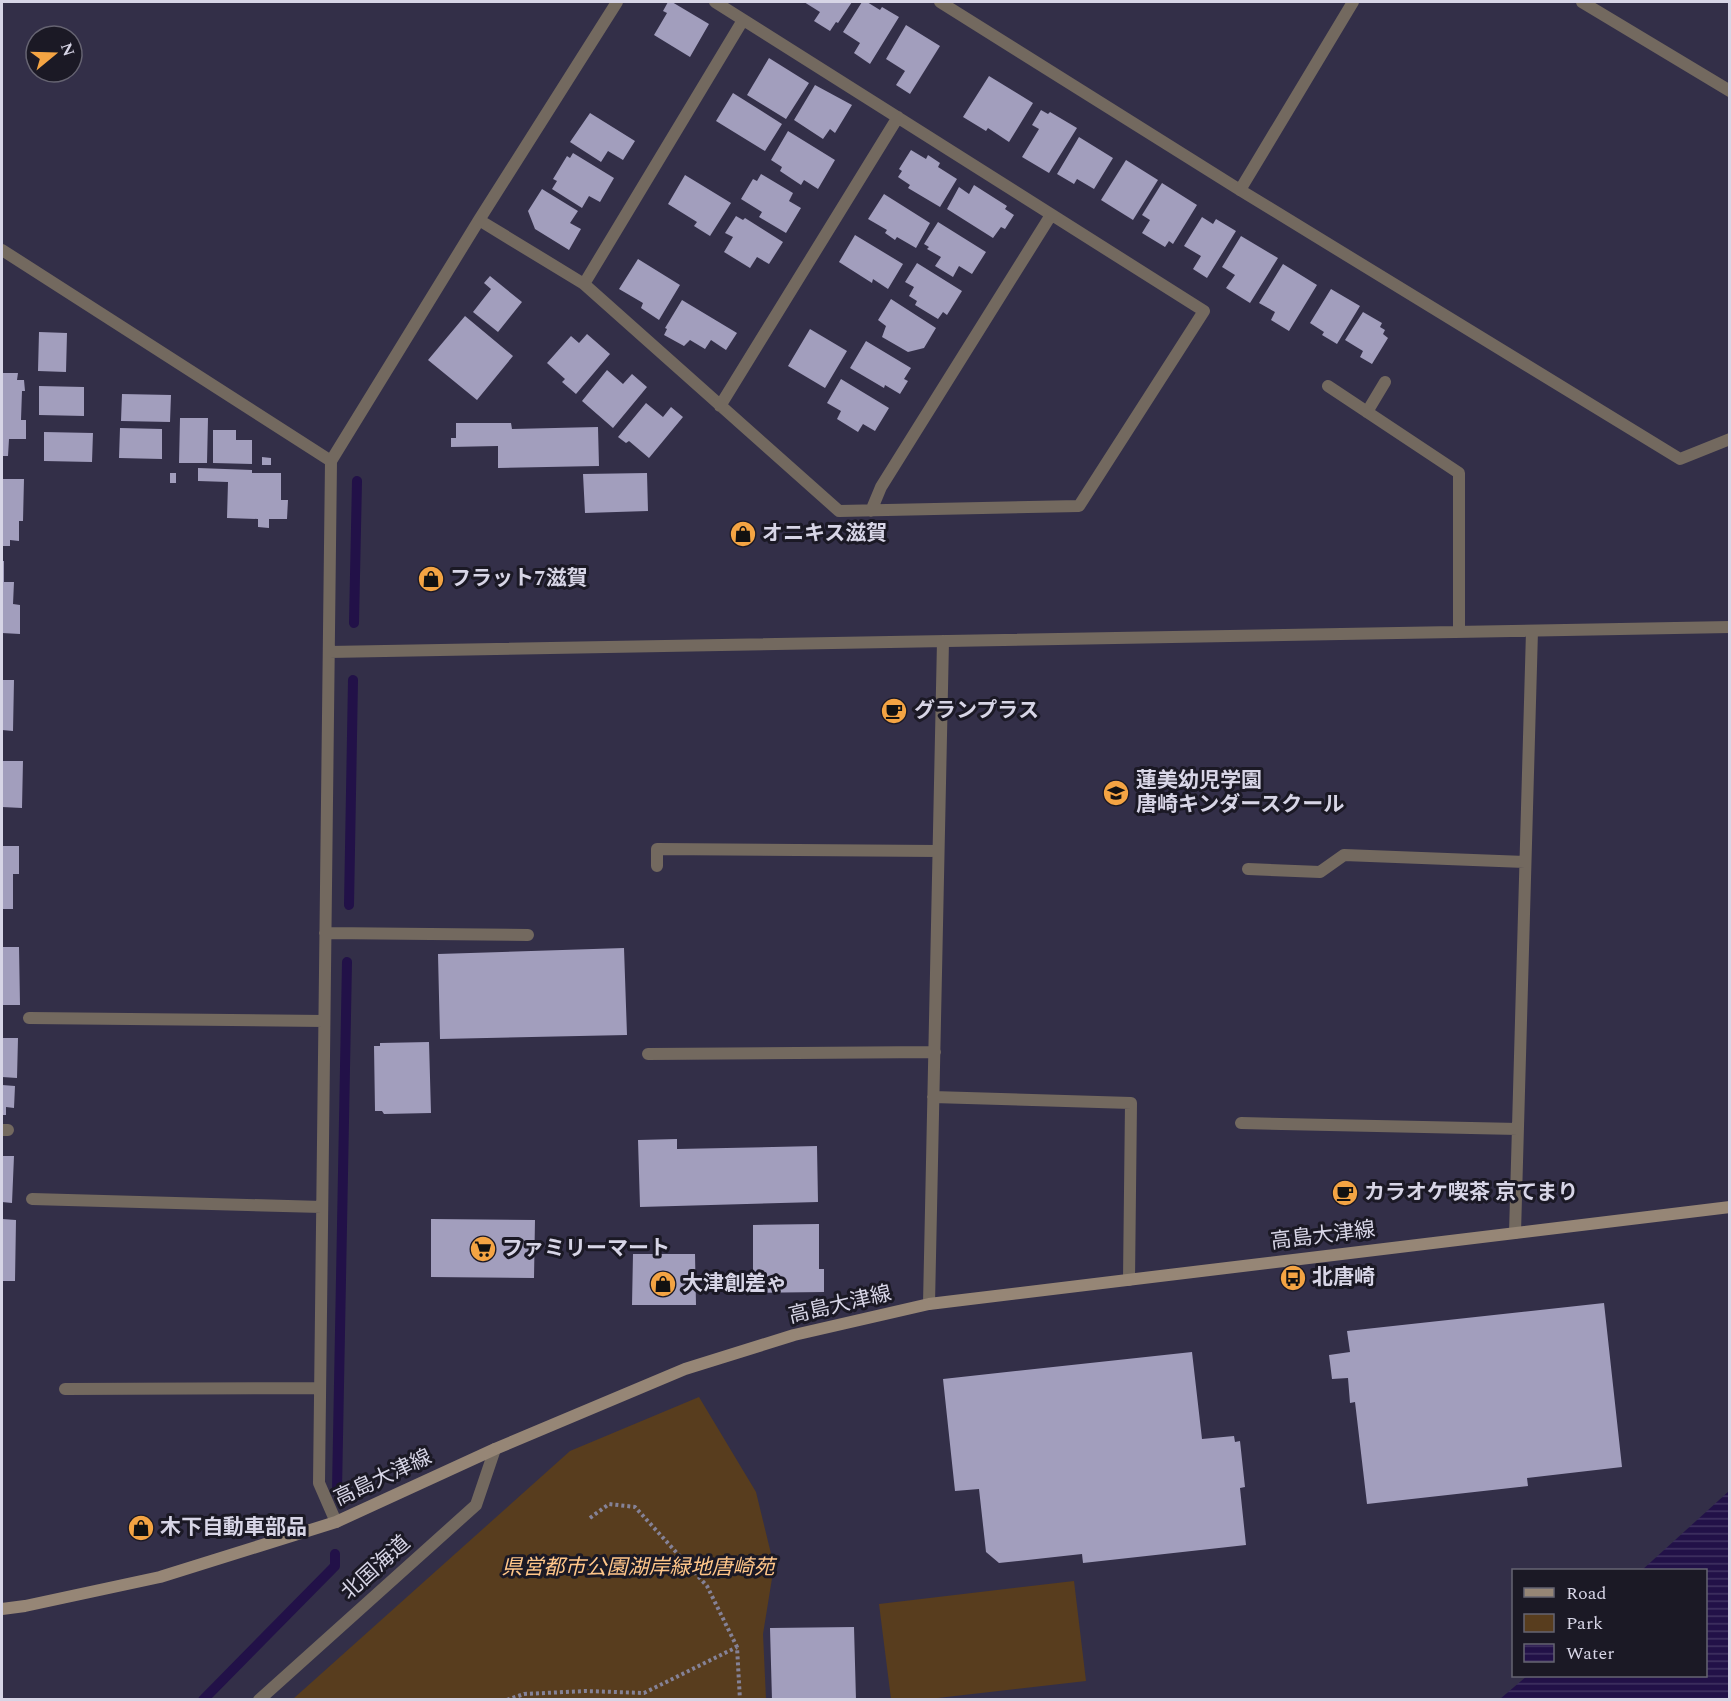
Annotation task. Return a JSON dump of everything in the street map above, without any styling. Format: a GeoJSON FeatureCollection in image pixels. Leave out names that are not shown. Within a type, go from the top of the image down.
{"type":"FeatureCollection","features":[{"type":"Feature","properties":{"kind":"main road","name":"高島大津線"},"geometry":{"type":"LineString","coordinates":[[2,1609],[160,1577],[336,1522],[495,1449],[685,1369],[794,1335],[929,1304],[1730,1207]]}},
{"type":"Feature","properties":{"kind":"street"},"geometry":{"type":"LineString","coordinates":[[336,1522],[319,1483],[331,461],[479,220],[617,2]]}},
{"type":"Feature","properties":{"kind":"street"},"geometry":{"type":"LineString","coordinates":[[479,220],[584,284],[839,511],[1079,506],[1204,311],[715,2]]}},
{"type":"Feature","properties":{"kind":"street"},"geometry":{"type":"LineString","coordinates":[[940,2],[1240,190],[1680,459],[1730,439]]}},
{"type":"Feature","properties":{"kind":"street"},"geometry":{"type":"LineString","coordinates":[[1240,190],[1353,2]]}},
{"type":"Feature","properties":{"kind":"street"},"geometry":{"type":"LineString","coordinates":[[1582,2],[1730,91]]}},
{"type":"Feature","properties":{"kind":"street"},"geometry":{"type":"LineString","coordinates":[[584,284],[743,20]]}},
{"type":"Feature","properties":{"kind":"street"},"geometry":{"type":"LineString","coordinates":[[720,406],[898,117]]}},
{"type":"Feature","properties":{"kind":"street"},"geometry":{"type":"LineString","coordinates":[[871,511],[880,487],[1051,215]]}},
{"type":"Feature","properties":{"kind":"street"},"geometry":{"type":"LineString","coordinates":[[2,250],[331,461]]}},
{"type":"Feature","properties":{"kind":"street"},"geometry":{"type":"LineString","coordinates":[[1367,412],[1385,382]]}},
{"type":"Feature","properties":{"kind":"street"},"geometry":{"type":"LineString","coordinates":[[1328,386],[1459,473],[1459,632]]}},
{"type":"Feature","properties":{"kind":"street"},"geometry":{"type":"LineString","coordinates":[[329,652],[1730,627]]}},
{"type":"Feature","properties":{"kind":"street"},"geometry":{"type":"LineString","coordinates":[[1515,1233],[1532,631]]}},
{"type":"Feature","properties":{"kind":"street"},"geometry":{"type":"LineString","coordinates":[[929,1304],[943,641]]}},
{"type":"Feature","properties":{"kind":"street"},"geometry":{"type":"LineString","coordinates":[[657,866],[657,849],[938,851]]}},
{"type":"Feature","properties":{"kind":"street"},"geometry":{"type":"LineString","coordinates":[[1248,869],[1320,872],[1344,855],[1525,862]]}},
{"type":"Feature","properties":{"kind":"street"},"geometry":{"type":"LineString","coordinates":[[325,933],[528,935]]}},
{"type":"Feature","properties":{"kind":"street"},"geometry":{"type":"LineString","coordinates":[[29,1018],[324,1021]]}},
{"type":"Feature","properties":{"kind":"street"},"geometry":{"type":"LineString","coordinates":[[648,1054],[934,1052]]}},
{"type":"Feature","properties":{"kind":"street"},"geometry":{"type":"LineString","coordinates":[[933,1097],[1131,1103],[1129,1280]]}},
{"type":"Feature","properties":{"kind":"street"},"geometry":{"type":"LineString","coordinates":[[1241,1124],[1518,1129]]}},
{"type":"Feature","properties":{"kind":"street"},"geometry":{"type":"LineString","coordinates":[[32,1199],[322,1207]]}},
{"type":"Feature","properties":{"kind":"street"},"geometry":{"type":"LineString","coordinates":[[65,1389],[320,1389]]}},
{"type":"Feature","properties":{"kind":"street","name":"北国海道"},"geometry":{"type":"LineString","coordinates":[[259,1700],[476,1505],[495,1449]]}},
{"type":"Feature","properties":{"kind":"path"},"geometry":{"type":"LineString","coordinates":[[590,1518],[609,1504],[634,1506],[707,1586],[737,1647],[740,1700]]}},
{"type":"Feature","properties":{"kind":"path"},"geometry":{"type":"LineString","coordinates":[[507,1700],[524,1694],[586,1690],[645,1693],[737,1647]]}},
{"type":"Feature","properties":{"kind":"green space","name":"県営都市公園湖岸緑地唐崎苑"},"geometry":{"type":"Polygon","coordinates":[[[699,1397],[756,1492],[774,1566],[763,1634],[766,1699],[293,1699],[570,1451],[699,1397]]]}},
{"type":"Feature","properties":{"kind":"green space"},"geometry":{"type":"Polygon","coordinates":[[[1074,1581],[1086,1681],[929,1699],[891,1699],[879,1604],[1074,1581]]]}},
{"type":"Feature","properties":{"kind":"water"},"geometry":{"type":"Polygon","coordinates":[[[1729,1491],[1729,1699],[1500,1699],[1526,1677],[1707,1677],[1707,1569],[1643,1569],[1729,1491]]]}},
{"type":"Feature","properties":{"kind":"building"},"geometry":{"type":"Polygon","coordinates":[[[668,2],[672,2],[709,24],[690,57],[654,35],[667,13],[663,11],[668,2]]]}},
{"type":"Feature","properties":{"kind":"building"},"geometry":{"type":"Polygon","coordinates":[[[804,2],[852,2],[830,31],[814,21],[820,12],[804,2]]]}},
{"type":"Feature","properties":{"kind":"building"},"geometry":{"type":"Polygon","coordinates":[[[862,2],[867,2],[880,10],[882,7],[899,17],[870,64],[854,53],[860,43],[843,32],[862,2]]]}},
{"type":"Feature","properties":{"kind":"building"},"geometry":{"type":"Polygon","coordinates":[[[906,25],[940,46],[910,94],[896,85],[905,71],[886,59],[906,25]]]}},
{"type":"Feature","properties":{"kind":"building"},"geometry":{"type":"Polygon","coordinates":[[[769,58],[809,83],[786,119],[747,95],[769,58]]]}},
{"type":"Feature","properties":{"kind":"building"},"geometry":{"type":"Polygon","coordinates":[[[989,76],[1033,103],[1009,142],[988,128],[986,131],[963,117],[989,76]]]}},
{"type":"Feature","properties":{"kind":"building"},"geometry":{"type":"Polygon","coordinates":[[[815,85],[852,105],[835,133],[830,129],[823,139],[794,120],[815,85]]]}},
{"type":"Feature","properties":{"kind":"building"},"geometry":{"type":"Polygon","coordinates":[[[733,93],[782,124],[765,151],[716,121],[733,93]]]}},
{"type":"Feature","properties":{"kind":"building"},"geometry":{"type":"Polygon","coordinates":[[[1041,110],[1048,114],[1050,112],[1077,128],[1049,173],[1022,157],[1039,129],[1032,125],[1041,110]]]}},
{"type":"Feature","properties":{"kind":"building"},"geometry":{"type":"Polygon","coordinates":[[[590,113],[635,141],[623,160],[608,151],[601,162],[570,142],[590,113]]]}},
{"type":"Feature","properties":{"kind":"building"},"geometry":{"type":"Polygon","coordinates":[[[788,131],[835,160],[818,189],[804,180],[801,185],[780,171],[782,167],[771,160],[788,131]]]}},
{"type":"Feature","properties":{"kind":"building"},"geometry":{"type":"Polygon","coordinates":[[[1079,137],[1113,158],[1094,189],[1077,179],[1074,184],[1057,174],[1079,137]]]}},
{"type":"Feature","properties":{"kind":"building"},"geometry":{"type":"Polygon","coordinates":[[[911,150],[926,159],[928,155],[940,163],[938,167],[957,179],[940,207],[908,188],[910,185],[898,177],[902,171],[899,169],[911,150]]]}},
{"type":"Feature","properties":{"kind":"building"},"geometry":{"type":"Polygon","coordinates":[[[573,153],[614,178],[600,202],[589,196],[582,208],[552,189],[557,181],[553,179],[567,156],[570,158],[573,153]]]}},
{"type":"Feature","properties":{"kind":"building"},"geometry":{"type":"Polygon","coordinates":[[[1126,160],[1158,180],[1133,220],[1101,200],[1126,160]]]}},
{"type":"Feature","properties":{"kind":"building"},"geometry":{"type":"Polygon","coordinates":[[[761,174],[793,193],[789,201],[801,208],[786,233],[759,217],[762,212],[741,199],[753,179],[757,181],[761,174]]]}},
{"type":"Feature","properties":{"kind":"building"},"geometry":{"type":"Polygon","coordinates":[[[685,175],[731,203],[710,236],[694,226],[697,222],[668,204],[685,175]]]}},
{"type":"Feature","properties":{"kind":"building"},"geometry":{"type":"Polygon","coordinates":[[[1162,183],[1197,205],[1173,244],[1169,241],[1165,247],[1142,233],[1150,220],[1142,215],[1162,183]]]}},
{"type":"Feature","properties":{"kind":"building"},"geometry":{"type":"Polygon","coordinates":[[[974,185],[1007,206],[1005,209],[1014,215],[1005,229],[1001,227],[993,238],[947,209],[959,187],[969,194],[974,185]]]}},
{"type":"Feature","properties":{"kind":"building"},"geometry":{"type":"Polygon","coordinates":[[[542,189],[578,211],[570,223],[581,229],[569,250],[535,229],[528,211],[542,189]]]}},
{"type":"Feature","properties":{"kind":"building"},"geometry":{"type":"Polygon","coordinates":[[[884,194],[930,223],[916,248],[897,237],[895,240],[885,233],[887,230],[868,219],[884,194]]]}},
{"type":"Feature","properties":{"kind":"building"},"geometry":{"type":"Polygon","coordinates":[[[736,216],[743,220],[745,218],[783,242],[769,264],[757,257],[750,268],[724,252],[733,237],[725,233],[736,216]]]}},
{"type":"Feature","properties":{"kind":"building"},"geometry":{"type":"Polygon","coordinates":[[[1202,217],[1213,224],[1216,219],[1236,231],[1207,278],[1193,269],[1201,256],[1184,246],[1202,217]]]}},
{"type":"Feature","properties":{"kind":"building"},"geometry":{"type":"Polygon","coordinates":[[[938,222],[986,252],[972,274],[959,266],[953,277],[935,266],[941,257],[927,249],[929,247],[924,244],[938,222]]]}},
{"type":"Feature","properties":{"kind":"building"},"geometry":{"type":"Polygon","coordinates":[[[855,235],[903,264],[888,289],[873,279],[872,283],[839,262],[855,235]]]}},
{"type":"Feature","properties":{"kind":"building"},"geometry":{"type":"Polygon","coordinates":[[[1241,236],[1278,258],[1250,303],[1226,288],[1235,275],[1222,267],[1241,236]]]}},
{"type":"Feature","properties":{"kind":"building"},"geometry":{"type":"Polygon","coordinates":[[[638,259],[680,285],[659,320],[641,308],[643,303],[619,289],[638,259]]]}},
{"type":"Feature","properties":{"kind":"building"},"geometry":{"type":"Polygon","coordinates":[[[917,263],[962,291],[947,315],[943,312],[938,319],[915,305],[917,301],[909,296],[914,287],[905,282],[917,263]]]}},
{"type":"Feature","properties":{"kind":"building"},"geometry":{"type":"Polygon","coordinates":[[[1283,264],[1317,285],[1289,331],[1271,320],[1275,312],[1259,303],[1283,264]]]}},
{"type":"Feature","properties":{"kind":"building"},"geometry":{"type":"Polygon","coordinates":[[[490,276],[522,302],[498,332],[473,312],[491,289],[484,283],[490,276]]]}},
{"type":"Feature","properties":{"kind":"building"},"geometry":{"type":"Polygon","coordinates":[[[1331,289],[1360,306],[1337,344],[1322,335],[1324,332],[1310,323],[1331,289]]]}},
{"type":"Feature","properties":{"kind":"building"},"geometry":{"type":"Polygon","coordinates":[[[891,299],[936,328],[924,348],[908,352],[882,337],[886,326],[878,320],[891,299]]]}},
{"type":"Feature","properties":{"kind":"building"},"geometry":{"type":"Polygon","coordinates":[[[682,300],[737,333],[726,350],[711,340],[705,349],[690,340],[684,346],[664,335],[667,329],[665,328],[682,300]]]}},
{"type":"Feature","properties":{"kind":"building"},"geometry":{"type":"Polygon","coordinates":[[[1363,312],[1382,323],[1380,327],[1385,330],[1383,334],[1388,338],[1372,364],[1360,357],[1363,351],[1345,340],[1363,312]]]}},
{"type":"Feature","properties":{"kind":"building"},"geometry":{"type":"Polygon","coordinates":[[[465,316],[513,356],[477,400],[428,360],[465,316]]]}},
{"type":"Feature","properties":{"kind":"building"},"geometry":{"type":"Polygon","coordinates":[[[810,329],[847,351],[825,388],[788,366],[810,329]]]}},
{"type":"Feature","properties":{"kind":"building"},"geometry":{"type":"Polygon","coordinates":[[[39,332],[67,333],[66,372],[38,371],[39,332]]]}},
{"type":"Feature","properties":{"kind":"building"},"geometry":{"type":"Polygon","coordinates":[[[587,334],[610,354],[576,394],[562,382],[565,379],[547,363],[571,336],[579,343],[587,334]]]}},
{"type":"Feature","properties":{"kind":"building"},"geometry":{"type":"Polygon","coordinates":[[[866,341],[911,368],[904,379],[908,381],[900,394],[885,385],[884,388],[850,368],[866,341]]]}},
{"type":"Feature","properties":{"kind":"building"},"geometry":{"type":"Polygon","coordinates":[[[607,370],[623,384],[632,374],[647,387],[613,428],[582,401],[607,370]]]}},
{"type":"Feature","properties":{"kind":"building"},"geometry":{"type":"Polygon","coordinates":[[[2,373],[18,373],[17,380],[24,380],[25,391],[22,391],[21,420],[26,420],[26,439],[9,439],[8,456],[2,456],[2,373]]]}},
{"type":"Feature","properties":{"kind":"building"},"geometry":{"type":"Polygon","coordinates":[[[841,379],[889,408],[875,431],[863,424],[858,432],[837,419],[841,411],[827,403],[841,379]]]}},
{"type":"Feature","properties":{"kind":"building"},"geometry":{"type":"Polygon","coordinates":[[[39,386],[84,387],[84,416],[39,415],[39,386]]]}},
{"type":"Feature","properties":{"kind":"building"},"geometry":{"type":"Polygon","coordinates":[[[122,394],[171,395],[170,422],[121,421],[122,394]]]}},
{"type":"Feature","properties":{"kind":"building"},"geometry":{"type":"Polygon","coordinates":[[[646,403],[663,417],[671,407],[683,417],[649,458],[629,441],[626,443],[618,437],[646,403]]]}},
{"type":"Feature","properties":{"kind":"building"},"geometry":{"type":"Polygon","coordinates":[[[180,418],[208,418],[207,463],[179,463],[180,418]]]}},
{"type":"Feature","properties":{"kind":"building"},"geometry":{"type":"Polygon","coordinates":[[[456,423],[511,423],[512,429],[598,427],[599,466],[498,468],[498,446],[451,447],[451,438],[456,438],[456,423]]]}},
{"type":"Feature","properties":{"kind":"building"},"geometry":{"type":"Polygon","coordinates":[[[120,428],[162,429],[162,459],[119,458],[120,428]]]}},
{"type":"Feature","properties":{"kind":"building"},"geometry":{"type":"Polygon","coordinates":[[[213,430],[236,430],[236,440],[252,440],[252,464],[213,463],[213,430]]]}},
{"type":"Feature","properties":{"kind":"building"},"geometry":{"type":"Polygon","coordinates":[[[44,432],[93,433],[92,462],[44,461],[44,432]]]}},
{"type":"Feature","properties":{"kind":"building"},"geometry":{"type":"Polygon","coordinates":[[[262,457],[271,458],[271,465],[262,465],[262,457]]]}},
{"type":"Feature","properties":{"kind":"building"},"geometry":{"type":"Polygon","coordinates":[[[198,468],[281,473],[281,500],[288,500],[287,519],[269,519],[269,528],[258,527],[258,519],[227,518],[228,482],[198,481],[198,468]]]}},
{"type":"Feature","properties":{"kind":"building"},"geometry":{"type":"Polygon","coordinates":[[[170,473],[176,473],[176,483],[170,483],[170,473]]]}},
{"type":"Feature","properties":{"kind":"building"},"geometry":{"type":"Polygon","coordinates":[[[647,473],[648,511],[585,513],[583,474],[647,473]]]}},
{"type":"Feature","properties":{"kind":"building"},"geometry":{"type":"Polygon","coordinates":[[[2,479],[24,479],[23,521],[19,521],[19,541],[10,540],[10,546],[2,546],[2,479]]]}},
{"type":"Feature","properties":{"kind":"building"},"geometry":{"type":"Polygon","coordinates":[[[2,561],[4,561],[4,582],[14,582],[13,604],[20,605],[20,634],[2,633],[2,561]]]}},
{"type":"Feature","properties":{"kind":"building"},"geometry":{"type":"Polygon","coordinates":[[[2,680],[14,680],[13,731],[2,730],[2,680]]]}},
{"type":"Feature","properties":{"kind":"building"},"geometry":{"type":"Polygon","coordinates":[[[2,761],[23,761],[22,808],[2,807],[2,761]]]}},
{"type":"Feature","properties":{"kind":"building"},"geometry":{"type":"Polygon","coordinates":[[[2,846],[19,846],[19,874],[13,874],[13,909],[2,909],[2,846]]]}},
{"type":"Feature","properties":{"kind":"building"},"geometry":{"type":"Polygon","coordinates":[[[2,947],[19,947],[20,1005],[2,1005],[2,947]]]}},
{"type":"Feature","properties":{"kind":"building"},"geometry":{"type":"Polygon","coordinates":[[[624,948],[627,1035],[440,1039],[438,954],[624,948]]]}},
{"type":"Feature","properties":{"kind":"building"},"geometry":{"type":"Polygon","coordinates":[[[3,1038],[18,1038],[17,1078],[2,1077],[3,1038]]]}},
{"type":"Feature","properties":{"kind":"building"},"geometry":{"type":"Polygon","coordinates":[[[429,1042],[431,1113],[384,1114],[382,1111],[375,1111],[374,1046],[380,1046],[380,1043],[429,1042]]]}},
{"type":"Feature","properties":{"kind":"building"},"geometry":{"type":"Polygon","coordinates":[[[2,1085],[15,1086],[14,1108],[6,1107],[6,1115],[2,1115],[2,1085]]]}},
{"type":"Feature","properties":{"kind":"building"},"geometry":{"type":"Polygon","coordinates":[[[677,1139],[677,1149],[817,1146],[818,1202],[640,1207],[638,1140],[677,1139]]]}},
{"type":"Feature","properties":{"kind":"building"},"geometry":{"type":"Polygon","coordinates":[[[2,1156],[14,1156],[12,1203],[2,1202],[2,1156]]]}},
{"type":"Feature","properties":{"kind":"building"},"geometry":{"type":"Polygon","coordinates":[[[2,1219],[16,1220],[15,1281],[2,1281],[2,1219]]]}},
{"type":"Feature","properties":{"kind":"building"},"geometry":{"type":"Polygon","coordinates":[[[431,1219],[535,1220],[534,1278],[431,1277],[431,1219]]]}},
{"type":"Feature","properties":{"kind":"building"},"geometry":{"type":"Polygon","coordinates":[[[819,1224],[819,1269],[824,1269],[824,1292],[753,1293],[753,1225],[819,1224]]]}},
{"type":"Feature","properties":{"kind":"building"},"geometry":{"type":"Polygon","coordinates":[[[633,1254],[695,1254],[696,1305],[632,1305],[633,1254]]]}},
{"type":"Feature","properties":{"kind":"building"},"geometry":{"type":"Polygon","coordinates":[[[1604,1303],[1622,1467],[1527,1478],[1528,1486],[1367,1504],[1355,1402],[1350,1403],[1348,1378],[1332,1379],[1329,1355],[1350,1352],[1347,1331],[1604,1303]]]}},
{"type":"Feature","properties":{"kind":"building"},"geometry":{"type":"Polygon","coordinates":[[[1192,1352],[1202,1439],[1234,1436],[1235,1442],[1240,1441],[1245,1487],[1240,1488],[1246,1545],[1083,1563],[1082,1554],[999,1563],[986,1552],[979,1489],[955,1491],[943,1379],[1192,1352]]]}},
{"type":"Feature","properties":{"kind":"building"},"geometry":{"type":"Polygon","coordinates":[[[854,1627],[856,1700],[772,1700],[770,1628],[854,1627]]]}},
{"type":"Feature","properties":{"kind":"waterway"},"geometry":{"type":"LineString","coordinates":[[354,623],[357,481]]}},
{"type":"Feature","properties":{"kind":"waterway"},"geometry":{"type":"LineString","coordinates":[[349,905],[353,680]]}},
{"type":"Feature","properties":{"kind":"waterway"},"geometry":{"type":"LineString","coordinates":[[337,1490],[347,962]]}},
{"type":"Feature","properties":{"kind":"waterway"},"geometry":{"type":"LineString","coordinates":[[203,1700],[335,1566],[335,1554]]}},
{"type":"Feature","properties":{"kind":"place","name":"オニキス滋賀"},"geometry":{"type":"Point","coordinates":[743,534]}},
{"type":"Feature","properties":{"kind":"place","name":"フラット7滋賀"},"geometry":{"type":"Point","coordinates":[431,579]}},
{"type":"Feature","properties":{"kind":"place","name":"グランプラス"},"geometry":{"type":"Point","coordinates":[894,711]}},
{"type":"Feature","properties":{"kind":"place","name":"蓮美幼児学園 唐崎キンダースクール"},"geometry":{"type":"Point","coordinates":[1116,793]}},
{"type":"Feature","properties":{"kind":"place","name":"カラオケ喫茶 京てまり"},"geometry":{"type":"Point","coordinates":[1345,1193]}},
{"type":"Feature","properties":{"kind":"place","name":"ファミリーマート"},"geometry":{"type":"Point","coordinates":[483,1249]}},
{"type":"Feature","properties":{"kind":"place","name":"北唐崎"},"geometry":{"type":"Point","coordinates":[1293,1278]}},
{"type":"Feature","properties":{"kind":"place","name":"大津創差ゃ"},"geometry":{"type":"Point","coordinates":[663,1284]}},
{"type":"Feature","properties":{"kind":"place","name":"木下自動車部品"},"geometry":{"type":"Point","coordinates":[141,1528]}}]}
